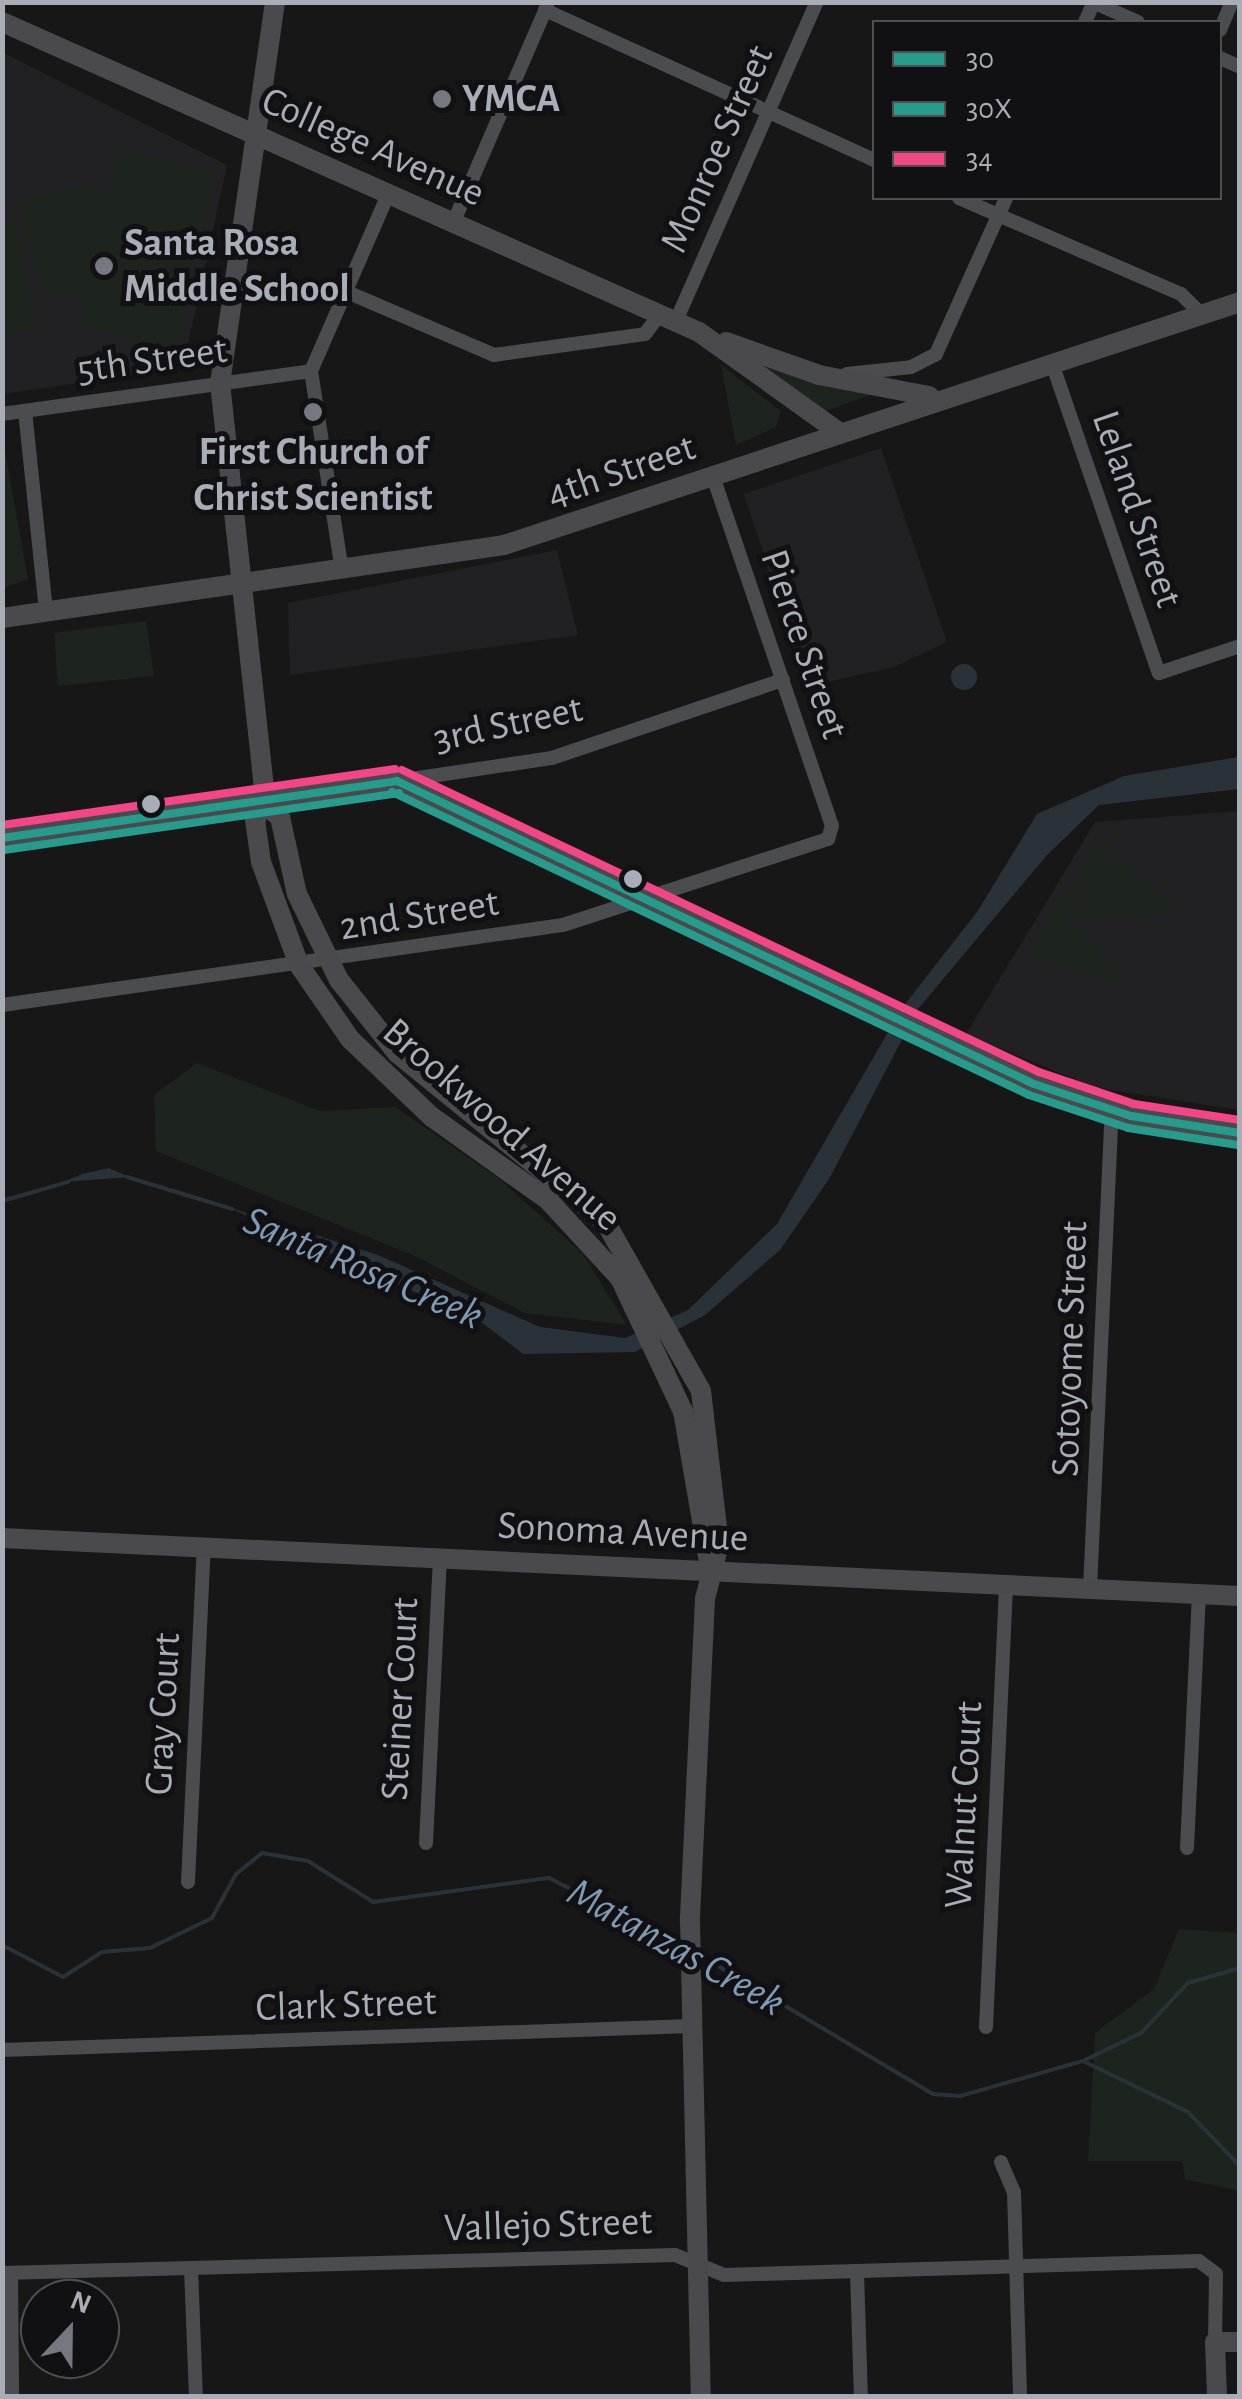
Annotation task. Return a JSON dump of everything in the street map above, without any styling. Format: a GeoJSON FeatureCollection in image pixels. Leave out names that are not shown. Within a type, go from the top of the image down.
{"type":"FeatureCollection","features":[{"type":"Feature","properties":{"kind":"street","name":"Brookwood Avenue"},"geometry":{"type":"LineString","coordinates":[[274,2],[220,384],[265,802],[255,820],[261,862],[300,965],[382,1074],[548,1200],[620,1278],[664,1364],[683,1412],[708,1566],[690,1922],[701,2396]]}},
{"type":"Feature","properties":{"kind":"street","name":"Monroe Street"},"geometry":{"type":"LineString","coordinates":[[668,318],[769,112],[817,2]]}},
{"type":"Feature","properties":{"kind":"street"},"geometry":{"type":"LineString","coordinates":[[1222,25],[1232,2]]}},
{"type":"Feature","properties":{"kind":"street"},"geometry":{"type":"LineString","coordinates":[[1093,3],[1133,20]]}},
{"type":"Feature","properties":{"kind":"street"},"geometry":{"type":"LineString","coordinates":[[454,221],[547,6],[872,159]]}},
{"type":"Feature","properties":{"kind":"street","name":"College Avenue"},"geometry":{"type":"LineString","coordinates":[[2,22],[714,340],[819,375],[941,397]]}},
{"type":"Feature","properties":{"kind":"street"},"geometry":{"type":"LineString","coordinates":[[342,571],[311,372],[388,194]]}},
{"type":"Feature","properties":{"kind":"street"},"geometry":{"type":"LineString","coordinates":[[963,200],[1181,294],[1201,314]]}},
{"type":"Feature","properties":{"kind":"street"},"geometry":{"type":"LineString","coordinates":[[819,375],[882,372],[936,354],[1005,200]]}},
{"type":"Feature","properties":{"kind":"street"},"geometry":{"type":"LineString","coordinates":[[347,292],[494,355],[645,334],[668,318]]}},
{"type":"Feature","properties":{"kind":"street","name":"4th Street"},"geometry":{"type":"LineString","coordinates":[[2,618],[504,545],[713,477],[836,430],[1053,366],[1240,302]]}},
{"type":"Feature","properties":{"kind":"street","name":"College Avenue"},"geometry":{"type":"LineString","coordinates":[[714,340],[836,430]]}},
{"type":"Feature","properties":{"kind":"street","name":"Leland Street"},"geometry":{"type":"LineString","coordinates":[[1053,366],[1159,673],[1240,646]]}},
{"type":"Feature","properties":{"kind":"street","name":"5th Street"},"geometry":{"type":"LineString","coordinates":[[2,414],[311,372]]}},
{"type":"Feature","properties":{"kind":"street"},"geometry":{"type":"LineString","coordinates":[[25,411],[46,611]]}},
{"type":"Feature","properties":{"kind":"street","name":"Pierce Street"},"geometry":{"type":"LineString","coordinates":[[713,477],[831,833]]}},
{"type":"Feature","properties":{"kind":"street","name":"3rd Street"},"geometry":{"type":"LineString","coordinates":[[2,838],[552,758],[783,680]]}},
{"type":"Feature","properties":{"kind":"street"},"geometry":{"type":"LineString","coordinates":[[397,781],[641,903],[950,1048],[1112,1110],[1240,1133]]}},
{"type":"Feature","properties":{"kind":"street","name":"Brookwood Avenue"},"geometry":{"type":"LineString","coordinates":[[265,802],[280,818],[297,894],[330,962],[397,1053],[563,1181],[642,1274],[686,1357],[715,1458],[719,1544],[708,1566]]}},
{"type":"Feature","properties":{"kind":"street","name":"2nd Street"},"geometry":{"type":"LineString","coordinates":[[2,1005],[330,962],[641,903],[831,833]]}},
{"type":"Feature","properties":{"kind":"street","name":"Sotoyome Street"},"geometry":{"type":"LineString","coordinates":[[1090,1590],[1112,1110]]}},
{"type":"Feature","properties":{"kind":"street","name":"Sonoma Avenue"},"geometry":{"type":"LineString","coordinates":[[2,1538],[708,1566],[1006,1586],[1240,1596]]}},
{"type":"Feature","properties":{"kind":"street","name":"Gray Court"},"geometry":{"type":"LineString","coordinates":[[188,1882],[204,1548]]}},
{"type":"Feature","properties":{"kind":"street","name":"Steiner Court"},"geometry":{"type":"LineString","coordinates":[[426,1844],[440,1558]]}},
{"type":"Feature","properties":{"kind":"street","name":"Walnut Court"},"geometry":{"type":"LineString","coordinates":[[986,2026],[1006,1586]]}},
{"type":"Feature","properties":{"kind":"street"},"geometry":{"type":"LineString","coordinates":[[1186,1848],[1199,1595]]}},
{"type":"Feature","properties":{"kind":"street","name":"Clark Street"},"geometry":{"type":"LineString","coordinates":[[2,2050],[691,2026]]}},
{"type":"Feature","properties":{"kind":"street"},"geometry":{"type":"LineString","coordinates":[[1002,2162],[1014,2192],[1020,2396]]}},
{"type":"Feature","properties":{"kind":"street","name":"Vallejo Street"},"geometry":{"type":"LineString","coordinates":[[7,2273],[674,2255],[724,2274],[1210,2264],[1215,2342]]}},
{"type":"Feature","properties":{"kind":"street"},"geometry":{"type":"LineString","coordinates":[[191,2268],[196,2396]]}},
{"type":"Feature","properties":{"kind":"street"},"geometry":{"type":"LineString","coordinates":[[857,2272],[861,2396]]}},
{"type":"Feature","properties":{"kind":"street"},"geometry":{"type":"LineString","coordinates":[[7,2273],[12,2396]]}},
{"type":"Feature","properties":{"kind":"street"},"geometry":{"type":"LineString","coordinates":[[1217,2396],[1215,2342],[1240,2342]]}},
{"type":"Feature","properties":{"kind":"shaded area","name":"Santa Rosa Middle School"},"geometry":{"type":"Polygon","coordinates":[[[2,52],[227,165],[183,368],[3,394],[2,52]]]}},
{"type":"Feature","properties":{"kind":"shaded area"},"geometry":{"type":"Polygon","coordinates":[[[118,149],[215,172],[178,350],[81,326],[87,295],[42,297],[18,199],[94,186],[107,202],[118,149]]]}},
{"type":"Feature","properties":{"kind":"shaded area"},"geometry":{"type":"Polygon","coordinates":[[[17,216],[36,329],[3,335],[3,219],[17,216]]]}},
{"type":"Feature","properties":{"kind":"shaded area"},"geometry":{"type":"Polygon","coordinates":[[[756,363],[877,393],[825,411],[756,363]]]}},
{"type":"Feature","properties":{"kind":"shaded area"},"geometry":{"type":"Polygon","coordinates":[[[721,365],[781,411],[776,427],[736,445],[721,365]]]}},
{"type":"Feature","properties":{"kind":"shaded area"},"geometry":{"type":"Polygon","coordinates":[[[3,440],[28,579],[2,588],[3,440]]]}},
{"type":"Feature","properties":{"kind":"shaded area"},"geometry":{"type":"Polygon","coordinates":[[[881,448],[947,642],[894,667],[806,687],[744,494],[881,448]]]}},
{"type":"Feature","properties":{"kind":"shaded area"},"geometry":{"type":"Polygon","coordinates":[[[557,550],[578,635],[290,675],[288,603],[557,550]]]}},
{"type":"Feature","properties":{"kind":"shaded area"},"geometry":{"type":"Polygon","coordinates":[[[146,621],[154,676],[58,686],[54,633],[146,621]]]}},
{"type":"Feature","properties":{"kind":"shaded area"},"geometry":{"type":"Polygon","coordinates":[[[1239,811],[1239,1110],[1093,1087],[966,1034],[1095,822],[1239,811]]]}},
{"type":"Feature","properties":{"kind":"shaded area"},"geometry":{"type":"Polygon","coordinates":[[[1101,837],[1113,850],[1067,919],[1119,970],[1114,986],[1029,955],[1101,837]]]}},
{"type":"Feature","properties":{"kind":"shaded area"},"geometry":{"type":"Polygon","coordinates":[[[1114,854],[1171,906],[1171,915],[1070,918],[1114,854]]]}},
{"type":"Feature","properties":{"kind":"shaded area"},"geometry":{"type":"Polygon","coordinates":[[[197,1063],[320,1111],[395,1107],[498,1178],[583,1254],[627,1325],[525,1313],[415,1256],[156,1151],[154,1095],[197,1063]]]}},
{"type":"Feature","properties":{"kind":"shaded area"},"geometry":{"type":"Polygon","coordinates":[[[1179,1929],[1239,1933],[1239,2191],[1185,2179],[1182,2161],[1088,2161],[1095,2033],[1154,1989],[1179,1929]]]}},
{"type":"Feature","properties":{"kind":"water"},"geometry":{"type":"Polygon","coordinates":[[[964,664],[973,668],[977,677],[973,686],[964,690],[955,686],[951,677],[955,668],[964,664]]]}},
{"type":"Feature","properties":{"kind":"water"},"geometry":{"type":"Polygon","coordinates":[[[1239,757],[1239,789],[1099,805],[1047,855],[918,1009],[829,1179],[780,1250],[705,1315],[635,1352],[523,1354],[481,1322],[228,1207],[378,1255],[540,1327],[625,1338],[688,1310],[777,1224],[902,1008],[977,912],[1037,814],[1124,776],[1239,757]]]}},
{"type":"Feature","properties":{"kind":"water"},"geometry":{"type":"Polygon","coordinates":[[[109,1168],[129,1177],[63,1182],[82,1174],[109,1168]]]}},
{"type":"Feature","properties":{"kind":"waterway","name":"Santa Rosa Creek"},"geometry":{"type":"LineString","coordinates":[[127,1177],[232,1209]]}},
{"type":"Feature","properties":{"kind":"waterway","name":"Santa Rosa Creek"},"geometry":{"type":"LineString","coordinates":[[2,1201],[68,1182]]}},
{"type":"Feature","properties":{"kind":"waterway","name":"Matanzas Creek"},"geometry":{"type":"LineString","coordinates":[[2,1945],[63,1977],[102,1952],[150,1948],[212,1918],[236,1874],[262,1853],[308,1861],[373,1902],[549,1878],[681,1945]]}},
{"type":"Feature","properties":{"kind":"waterway","name":"Matanzas Creek"},"geometry":{"type":"LineString","coordinates":[[698,1954],[933,2094],[960,2096],[1083,2061],[1188,2112],[1240,2166]]}},
{"type":"Feature","properties":{"kind":"waterway"},"geometry":{"type":"LineString","coordinates":[[1083,2061],[1141,2033],[1188,1983],[1240,1968]]}},
{"type":"Feature","properties":{"kind":"transit line","name":"34"},"geometry":{"type":"LineString","coordinates":[[2,825],[395,769]]}},
{"type":"Feature","properties":{"kind":"transit line","name":"34"},"geometry":{"type":"LineString","coordinates":[[402,770],[1039,1072],[1134,1104],[1240,1120]]}},
{"type":"Feature","properties":{"kind":"transit line","name":"30"},"geometry":{"type":"LineString","coordinates":[[397,781],[1034,1084],[1131,1116],[1240,1133]]}},
{"type":"Feature","properties":{"kind":"transit line","name":"30"},"geometry":{"type":"LineString","coordinates":[[2,838],[397,781]]}},
{"type":"Feature","properties":{"kind":"transit line","name":"30X"},"geometry":{"type":"LineString","coordinates":[[392,792],[1029,1095],[1128,1128],[1238,1145]]}},
{"type":"Feature","properties":{"kind":"transit line","name":"30X"},"geometry":{"type":"LineString","coordinates":[[4,850],[399,793]]}},
{"type":"Feature","properties":{"kind":"place","name":"YMCA"},"geometry":{"type":"Point","coordinates":[442,99]}},
{"type":"Feature","properties":{"kind":"place","name":"Santa Rosa Middle School"},"geometry":{"type":"Point","coordinates":[104,266]}},
{"type":"Feature","properties":{"kind":"place","name":"First Church of Christ Scientist"},"geometry":{"type":"Point","coordinates":[313,412]}}]}
